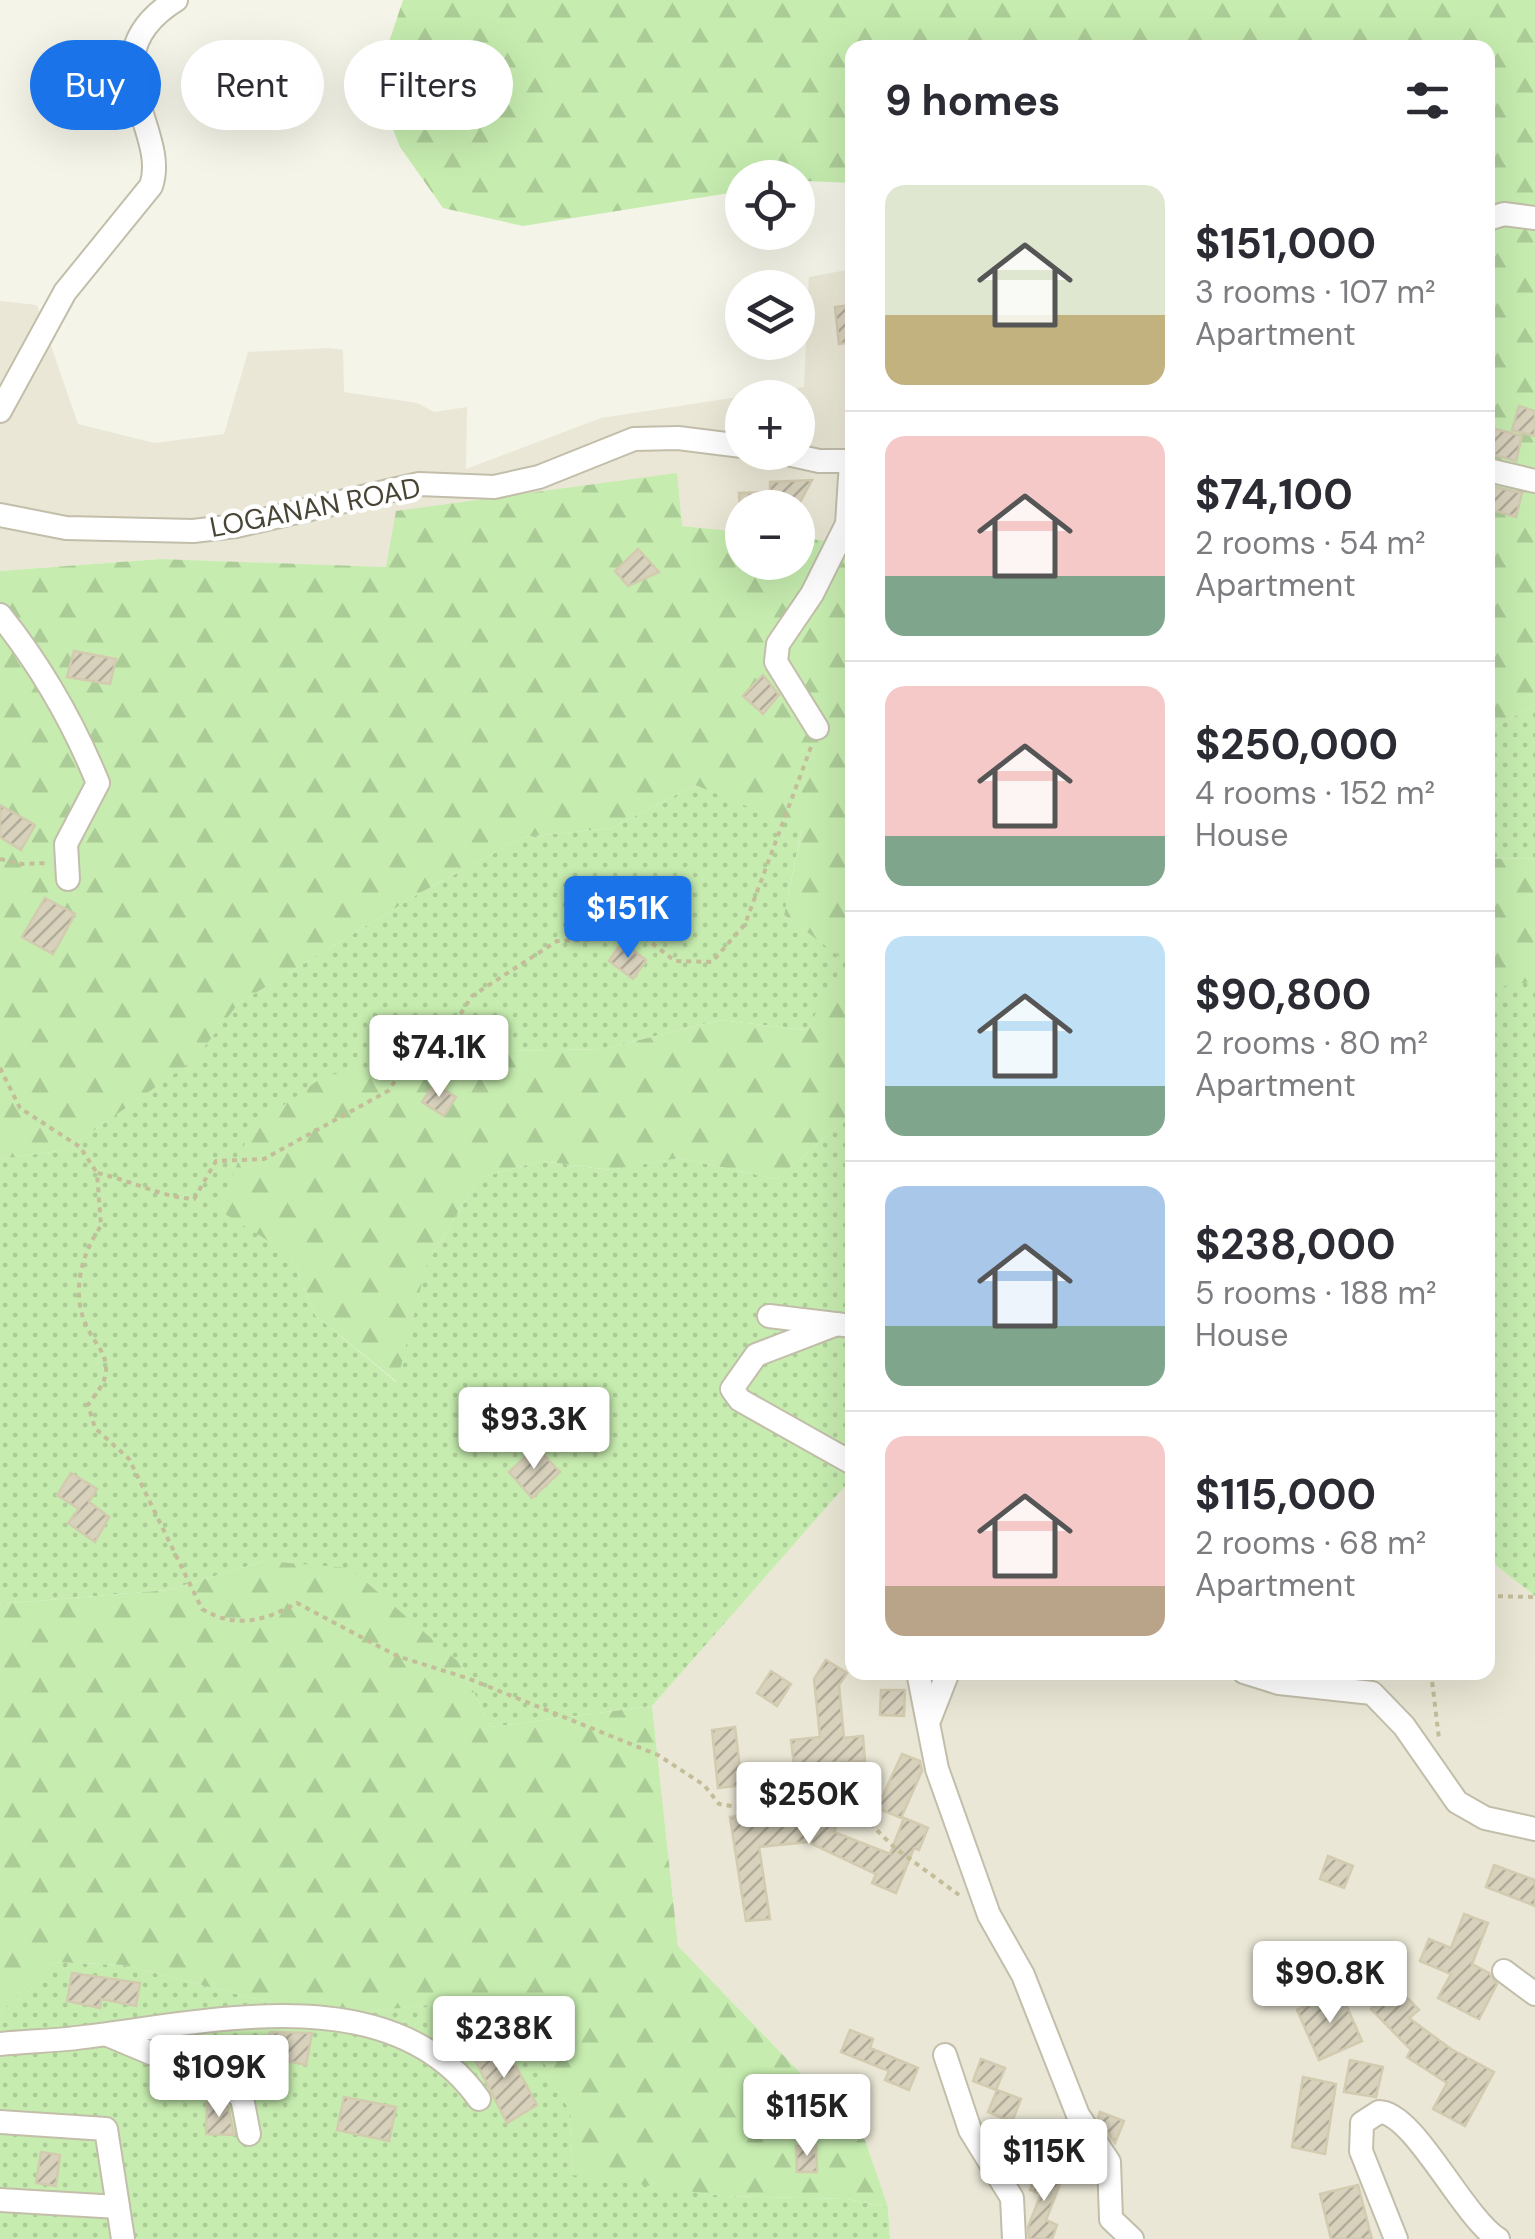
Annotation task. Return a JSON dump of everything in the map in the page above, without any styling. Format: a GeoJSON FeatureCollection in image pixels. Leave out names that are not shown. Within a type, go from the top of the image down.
{"type":"FeatureCollection","features":[{"type":"Feature","properties":{"kind":"street"},"geometry":{"type":"LineString","coordinates":[[0,411],[74,279],[151,186],[156,165],[131,81],[146,26],[176,0]]}},
{"type":"Feature","properties":{"kind":"street"},"geometry":{"type":"LineString","coordinates":[[1495,217],[1504,214],[1535,218]]}},
{"type":"Feature","properties":{"kind":"street","name":"LOGANAN ROAD"},"geometry":{"type":"LineString","coordinates":[[0,515],[66,528],[193,531],[236,526],[419,484],[494,487],[539,476],[634,439],[678,438],[725,444]]}},
{"type":"Feature","properties":{"kind":"street"},"geometry":{"type":"LineString","coordinates":[[815,457],[845,461]]}},
{"type":"Feature","properties":{"kind":"street"},"geometry":{"type":"LineString","coordinates":[[1495,472],[1535,481]]}},
{"type":"Feature","properties":{"kind":"street"},"geometry":{"type":"LineString","coordinates":[[817,728],[776,662],[778,644],[812,594],[845,528]]}},
{"type":"Feature","properties":{"kind":"street"},"geometry":{"type":"LineString","coordinates":[[0,615],[35,658],[74,726],[98,783],[66,844],[67,868]]}},
{"type":"Feature","properties":{"kind":"street"},"geometry":{"type":"LineString","coordinates":[[769,1316],[844,1325]]}},
{"type":"Feature","properties":{"kind":"street"},"geometry":{"type":"LineString","coordinates":[[844,1325],[756,1355],[732,1389],[740,1400],[845,1459]]}},
{"type":"Feature","properties":{"kind":"street"},"geometry":{"type":"LineString","coordinates":[[919,1680],[938,1769],[989,1915],[1023,1975],[1078,2115],[1109,2162],[1111,2218],[1132,2239]]}},
{"type":"Feature","properties":{"kind":"street"},"geometry":{"type":"LineString","coordinates":[[928,1726],[943,1680]]}},
{"type":"Feature","properties":{"kind":"street"},"geometry":{"type":"LineString","coordinates":[[1269,1680],[1372,1693],[1404,1726],[1457,1802],[1485,1818],[1535,1829]]}},
{"type":"Feature","properties":{"kind":"street"},"geometry":{"type":"LineString","coordinates":[[1504,1972],[1535,1994]]}},
{"type":"Feature","properties":{"kind":"street"},"geometry":{"type":"LineString","coordinates":[[0,2044],[248,2015],[362,2026],[413,2039],[441,2056],[479,2098]]}},
{"type":"Feature","properties":{"kind":"street"},"geometry":{"type":"LineString","coordinates":[[104,2034],[227,2086],[242,2098],[250,2134]]}},
{"type":"Feature","properties":{"kind":"street"},"geometry":{"type":"LineString","coordinates":[[945,2055],[970,2130],[1012,2198],[1014,2239]]}},
{"type":"Feature","properties":{"kind":"street"},"geometry":{"type":"LineString","coordinates":[[1396,2239],[1361,2151],[1362,2123],[1379,2112],[1404,2122],[1469,2213],[1498,2239]]}},
{"type":"Feature","properties":{"kind":"street"},"geometry":{"type":"LineString","coordinates":[[0,2122],[106,2128],[123,2239]]}},
{"type":"Feature","properties":{"kind":"street"},"geometry":{"type":"LineString","coordinates":[[0,2200],[118,2208]]}},
{"type":"Feature","properties":{"kind":"path"},"geometry":{"type":"LineString","coordinates":[[97,1173],[132,1180],[169,1198],[194,1200],[216,1161],[264,1158],[388,1091],[403,1070],[454,1024],[472,996],[557,942],[644,937],[674,961],[712,962],[745,924],[817,728]]}},
{"type":"Feature","properties":{"kind":"path"},"geometry":{"type":"LineString","coordinates":[[0,859],[67,868]]}},
{"type":"Feature","properties":{"kind":"path"},"geometry":{"type":"LineString","coordinates":[[0,1068],[20,1108],[80,1147],[97,1173],[101,1226],[86,1246],[80,1285],[86,1326],[104,1354],[106,1369],[104,1383],[88,1405],[95,1428],[128,1459],[202,1609],[217,1618],[250,1623],[297,1603],[398,1656],[467,1678],[658,1755],[704,1785],[719,1804],[780,1814],[810,1786],[823,1784],[837,1791],[896,1848],[989,1915]]}},
{"type":"Feature","properties":{"kind":"path"},"geometry":{"type":"LineString","coordinates":[[1495,1596],[1535,1597]]}},
{"type":"Feature","properties":{"kind":"path"},"geometry":{"type":"LineString","coordinates":[[1432,1680],[1439,1774]]}},
{"type":"Feature","properties":{"kind":"shaded area"},"geometry":{"type":"Polygon","coordinates":[[[845,270],[845,542],[815,540],[815,490],[725,490],[725,530],[681,526],[676,473],[386,567],[160,559],[0,571],[0,301],[37,305],[78,424],[154,443],[224,434],[248,352],[343,350],[344,392],[417,403],[434,412],[467,407],[466,469],[601,418],[725,399],[725,470],[815,470],[815,380],[804,380],[805,360],[815,360],[815,276],[845,270]]]}},
{"type":"Feature","properties":{"kind":"shaded area"},"geometry":{"type":"Polygon","coordinates":[[[845,1485],[845,1680],[1495,1680],[1495,1565],[1535,1596],[1535,2239],[890,2239],[888,2207],[865,2140],[678,1946],[652,1706],[845,1485]]]}},
{"type":"Feature","properties":{"kind":"green space"},"geometry":{"type":"Polygon","coordinates":[[[403,0],[1535,0],[1535,705],[1495,727],[1495,40],[845,40],[845,183],[815,181],[815,160],[725,160],[725,194],[523,226],[443,208],[400,147],[393,130],[513,130],[513,40],[390,40],[403,0]]]}},
{"type":"Feature","properties":{"kind":"green space"},"geometry":{"type":"Polygon","coordinates":[[[677,473],[682,526],[725,530],[725,580],[815,580],[815,540],[845,542],[845,961],[784,915],[802,829],[695,785],[612,828],[524,837],[420,893],[239,1003],[194,1060],[66,1150],[0,1159],[0,571],[160,559],[386,567],[396,511],[677,473]]]}},
{"type":"Feature","properties":{"kind":"green space"},"geometry":{"type":"Polygon","coordinates":[[[1535,705],[1535,858],[1495,859],[1495,727],[1535,705]]]}},
{"type":"Feature","properties":{"kind":"green space"},"geometry":{"type":"Polygon","coordinates":[[[695,785],[802,828],[784,915],[845,960],[845,967],[806,1030],[720,1020],[603,1049],[463,1052],[291,1255],[315,1315],[396,1382],[427,1263],[479,1178],[541,1161],[610,1170],[679,1158],[777,1179],[845,1120],[845,1486],[652,1706],[490,1727],[461,1664],[265,1561],[168,1590],[0,1604],[0,1159],[66,1150],[193,1060],[239,1003],[420,893],[524,837],[612,828],[695,785]]]}},
{"type":"Feature","properties":{"kind":"green space"},"geometry":{"type":"Polygon","coordinates":[[[1535,858],[1535,981],[1495,988],[1495,859],[1535,858]]]}},
{"type":"Feature","properties":{"kind":"green space"},"geometry":{"type":"Polygon","coordinates":[[[845,965],[845,1120],[777,1179],[679,1158],[611,1170],[541,1161],[479,1178],[427,1263],[397,1382],[315,1315],[291,1255],[220,1211],[250,1129],[324,1076],[463,1052],[603,1049],[720,1020],[806,1030],[845,965]]]}},
{"type":"Feature","properties":{"kind":"green space"},"geometry":{"type":"Polygon","coordinates":[[[1535,981],[1535,1596],[1495,1565],[1495,987],[1535,981]]]}},
{"type":"Feature","properties":{"kind":"green space"},"geometry":{"type":"Polygon","coordinates":[[[265,1561],[350,1568],[461,1664],[490,1727],[652,1706],[678,1946],[865,2140],[888,2207],[847,2199],[723,2196],[573,2175],[569,2110],[509,1996],[364,2012],[279,2005],[124,1965],[52,1962],[0,2012],[0,1604],[168,1590],[265,1561]]]}},
{"type":"Feature","properties":{"kind":"green space"},"geometry":{"type":"Polygon","coordinates":[[[52,1962],[124,1965],[279,2005],[363,2012],[510,1996],[569,2110],[573,2174],[723,2196],[847,2199],[888,2207],[890,2239],[0,2239],[0,2012],[52,1962]]]}},
{"type":"Feature","properties":{"kind":"building"},"geometry":{"type":"Polygon","coordinates":[[[845,306],[845,343],[839,344],[835,307],[845,306]]]}},
{"type":"Feature","properties":{"kind":"building"},"geometry":{"type":"Polygon","coordinates":[[[1519,406],[1535,411],[1535,436],[1512,430],[1519,406]]]}},
{"type":"Feature","properties":{"kind":"building"},"geometry":{"type":"Polygon","coordinates":[[[1495,429],[1522,436],[1516,461],[1495,455],[1495,429]]]}},
{"type":"Feature","properties":{"kind":"building"},"geometry":{"type":"Polygon","coordinates":[[[812,480],[807,490],[770,490],[770,482],[812,480]]]}},
{"type":"Feature","properties":{"kind":"building"},"geometry":{"type":"Polygon","coordinates":[[[1495,487],[1522,493],[1516,517],[1495,511],[1495,487]]]}},
{"type":"Feature","properties":{"kind":"building"},"geometry":{"type":"Polygon","coordinates":[[[638,549],[659,572],[628,586],[615,571],[638,549]]]}},
{"type":"Feature","properties":{"kind":"building"},"geometry":{"type":"Polygon","coordinates":[[[74,651],[116,659],[110,684],[67,677],[74,651]]]}},
{"type":"Feature","properties":{"kind":"building"},"geometry":{"type":"Polygon","coordinates":[[[763,675],[779,695],[763,714],[743,696],[763,675]]]}},
{"type":"Feature","properties":{"kind":"building"},"geometry":{"type":"Polygon","coordinates":[[[0,805],[35,825],[21,850],[0,837],[0,805]]]}},
{"type":"Feature","properties":{"kind":"building"},"geometry":{"type":"Polygon","coordinates":[[[45,898],[75,914],[53,954],[22,937],[45,898]]]}},
{"type":"Feature","properties":{"kind":"building"},"geometry":{"type":"Polygon","coordinates":[[[622,942],[646,960],[633,979],[609,961],[622,942]]]}},
{"type":"Feature","properties":{"kind":"building"},"geometry":{"type":"Polygon","coordinates":[[[434,1084],[456,1097],[444,1116],[422,1102],[434,1084]]]}},
{"type":"Feature","properties":{"kind":"building"},"geometry":{"type":"Polygon","coordinates":[[[536,1447],[560,1472],[532,1498],[509,1472],[536,1447]]]}},
{"type":"Feature","properties":{"kind":"building"},"geometry":{"type":"Polygon","coordinates":[[[71,1473],[97,1489],[89,1502],[109,1517],[95,1542],[68,1523],[79,1509],[57,1495],[71,1473]]]}},
{"type":"Feature","properties":{"kind":"building"},"geometry":{"type":"Polygon","coordinates":[[[826,1660],[845,1672],[839,1685],[844,1738],[863,1736],[865,1761],[794,1765],[791,1740],[820,1737],[814,1679],[826,1660]]]}},
{"type":"Feature","properties":{"kind":"building"},"geometry":{"type":"Polygon","coordinates":[[[771,1671],[791,1684],[777,1706],[757,1693],[771,1671]]]}},
{"type":"Feature","properties":{"kind":"building"},"geometry":{"type":"Polygon","coordinates":[[[881,1690],[905,1690],[904,1716],[880,1715],[881,1690]]]}},
{"type":"Feature","properties":{"kind":"building"},"geometry":{"type":"Polygon","coordinates":[[[735,1727],[742,1785],[718,1788],[712,1730],[735,1727]]]}},
{"type":"Feature","properties":{"kind":"building"},"geometry":{"type":"Polygon","coordinates":[[[902,1754],[920,1761],[922,1771],[901,1818],[877,1808],[902,1754]]]}},
{"type":"Feature","properties":{"kind":"building"},"geometry":{"type":"Polygon","coordinates":[[[775,1781],[779,1819],[812,1816],[836,1827],[834,1832],[890,1854],[904,1818],[928,1828],[919,1850],[914,1848],[896,1893],[872,1883],[876,1874],[808,1842],[759,1847],[770,1919],[746,1921],[730,1817],[754,1815],[751,1784],[775,1781]]]}},
{"type":"Feature","properties":{"kind":"building"},"geometry":{"type":"Polygon","coordinates":[[[1328,1856],[1353,1866],[1344,1888],[1320,1879],[1328,1856]]]}},
{"type":"Feature","properties":{"kind":"building"},"geometry":{"type":"Polygon","coordinates":[[[1494,1865],[1535,1880],[1535,1906],[1486,1887],[1494,1865]]]}},
{"type":"Feature","properties":{"kind":"building"},"geometry":{"type":"Polygon","coordinates":[[[1464,1914],[1488,1923],[1472,1964],[1489,1973],[1497,1984],[1479,2019],[1438,1998],[1451,1974],[1420,1961],[1429,1939],[1451,1948],[1464,1914]]]}},
{"type":"Feature","properties":{"kind":"building"},"geometry":{"type":"Polygon","coordinates":[[[72,1973],[140,1983],[136,2006],[101,1999],[100,2008],[67,2001],[72,1973]]]}},
{"type":"Feature","properties":{"kind":"building"},"geometry":{"type":"Polygon","coordinates":[[[1396,1986],[1419,2010],[1409,2018],[1451,2049],[1494,2072],[1465,2126],[1433,2109],[1447,2083],[1407,2057],[1411,2050],[1371,2009],[1396,1986]]]}},
{"type":"Feature","properties":{"kind":"building"},"geometry":{"type":"Polygon","coordinates":[[[1340,1991],[1362,2041],[1319,2060],[1297,2010],[1340,1991]]]}},
{"type":"Feature","properties":{"kind":"building"},"geometry":{"type":"Polygon","coordinates":[[[850,2030],[873,2039],[870,2048],[918,2068],[909,2090],[885,2080],[889,2071],[841,2052],[850,2030]]]}},
{"type":"Feature","properties":{"kind":"building"},"geometry":{"type":"Polygon","coordinates":[[[270,2032],[312,2033],[306,2065],[265,2056],[270,2032]]]}},
{"type":"Feature","properties":{"kind":"building"},"geometry":{"type":"Polygon","coordinates":[[[501,2039],[537,2105],[507,2123],[472,2054],[501,2039]]]}},
{"type":"Feature","properties":{"kind":"building"},"geometry":{"type":"Polygon","coordinates":[[[981,2059],[1005,2068],[996,2090],[973,2081],[981,2059]]]}},
{"type":"Feature","properties":{"kind":"building"},"geometry":{"type":"Polygon","coordinates":[[[1350,2060],[1383,2067],[1376,2097],[1344,2092],[1350,2060]]]}},
{"type":"Feature","properties":{"kind":"building"},"geometry":{"type":"Polygon","coordinates":[[[1303,2077],[1336,2084],[1325,2154],[1292,2147],[1303,2077]]]}},
{"type":"Feature","properties":{"kind":"building"},"geometry":{"type":"Polygon","coordinates":[[[997,2090],[1021,2099],[1012,2122],[988,2112],[997,2090]]]}},
{"type":"Feature","properties":{"kind":"building"},"geometry":{"type":"Polygon","coordinates":[[[344,2097],[396,2107],[389,2141],[337,2130],[344,2097]]]}},
{"type":"Feature","properties":{"kind":"building"},"geometry":{"type":"Polygon","coordinates":[[[207,2103],[228,2106],[234,2135],[206,2134],[207,2103]]]}},
{"type":"Feature","properties":{"kind":"building"},"geometry":{"type":"Polygon","coordinates":[[[1100,2112],[1124,2121],[1115,2143],[1098,2118],[1100,2112]]]}},
{"type":"Feature","properties":{"kind":"building"},"geometry":{"type":"Polygon","coordinates":[[[1019,2128],[1043,2137],[1034,2159],[1010,2150],[1019,2128]]]}},
{"type":"Feature","properties":{"kind":"building"},"geometry":{"type":"Polygon","coordinates":[[[816,2145],[817,2172],[797,2172],[796,2146],[816,2145]]]}},
{"type":"Feature","properties":{"kind":"building"},"geometry":{"type":"Polygon","coordinates":[[[41,2152],[60,2155],[56,2186],[36,2183],[41,2152]]]}},
{"type":"Feature","properties":{"kind":"building"},"geometry":{"type":"Polygon","coordinates":[[[1039,2167],[1063,2176],[1046,2220],[1057,2225],[1052,2239],[1029,2239],[1028,2227],[1041,2194],[1030,2190],[1039,2167]]]}},
{"type":"Feature","properties":{"kind":"building"},"geometry":{"type":"Polygon","coordinates":[[[1358,2185],[1372,2239],[1331,2239],[1320,2194],[1358,2185]]]}}]}
